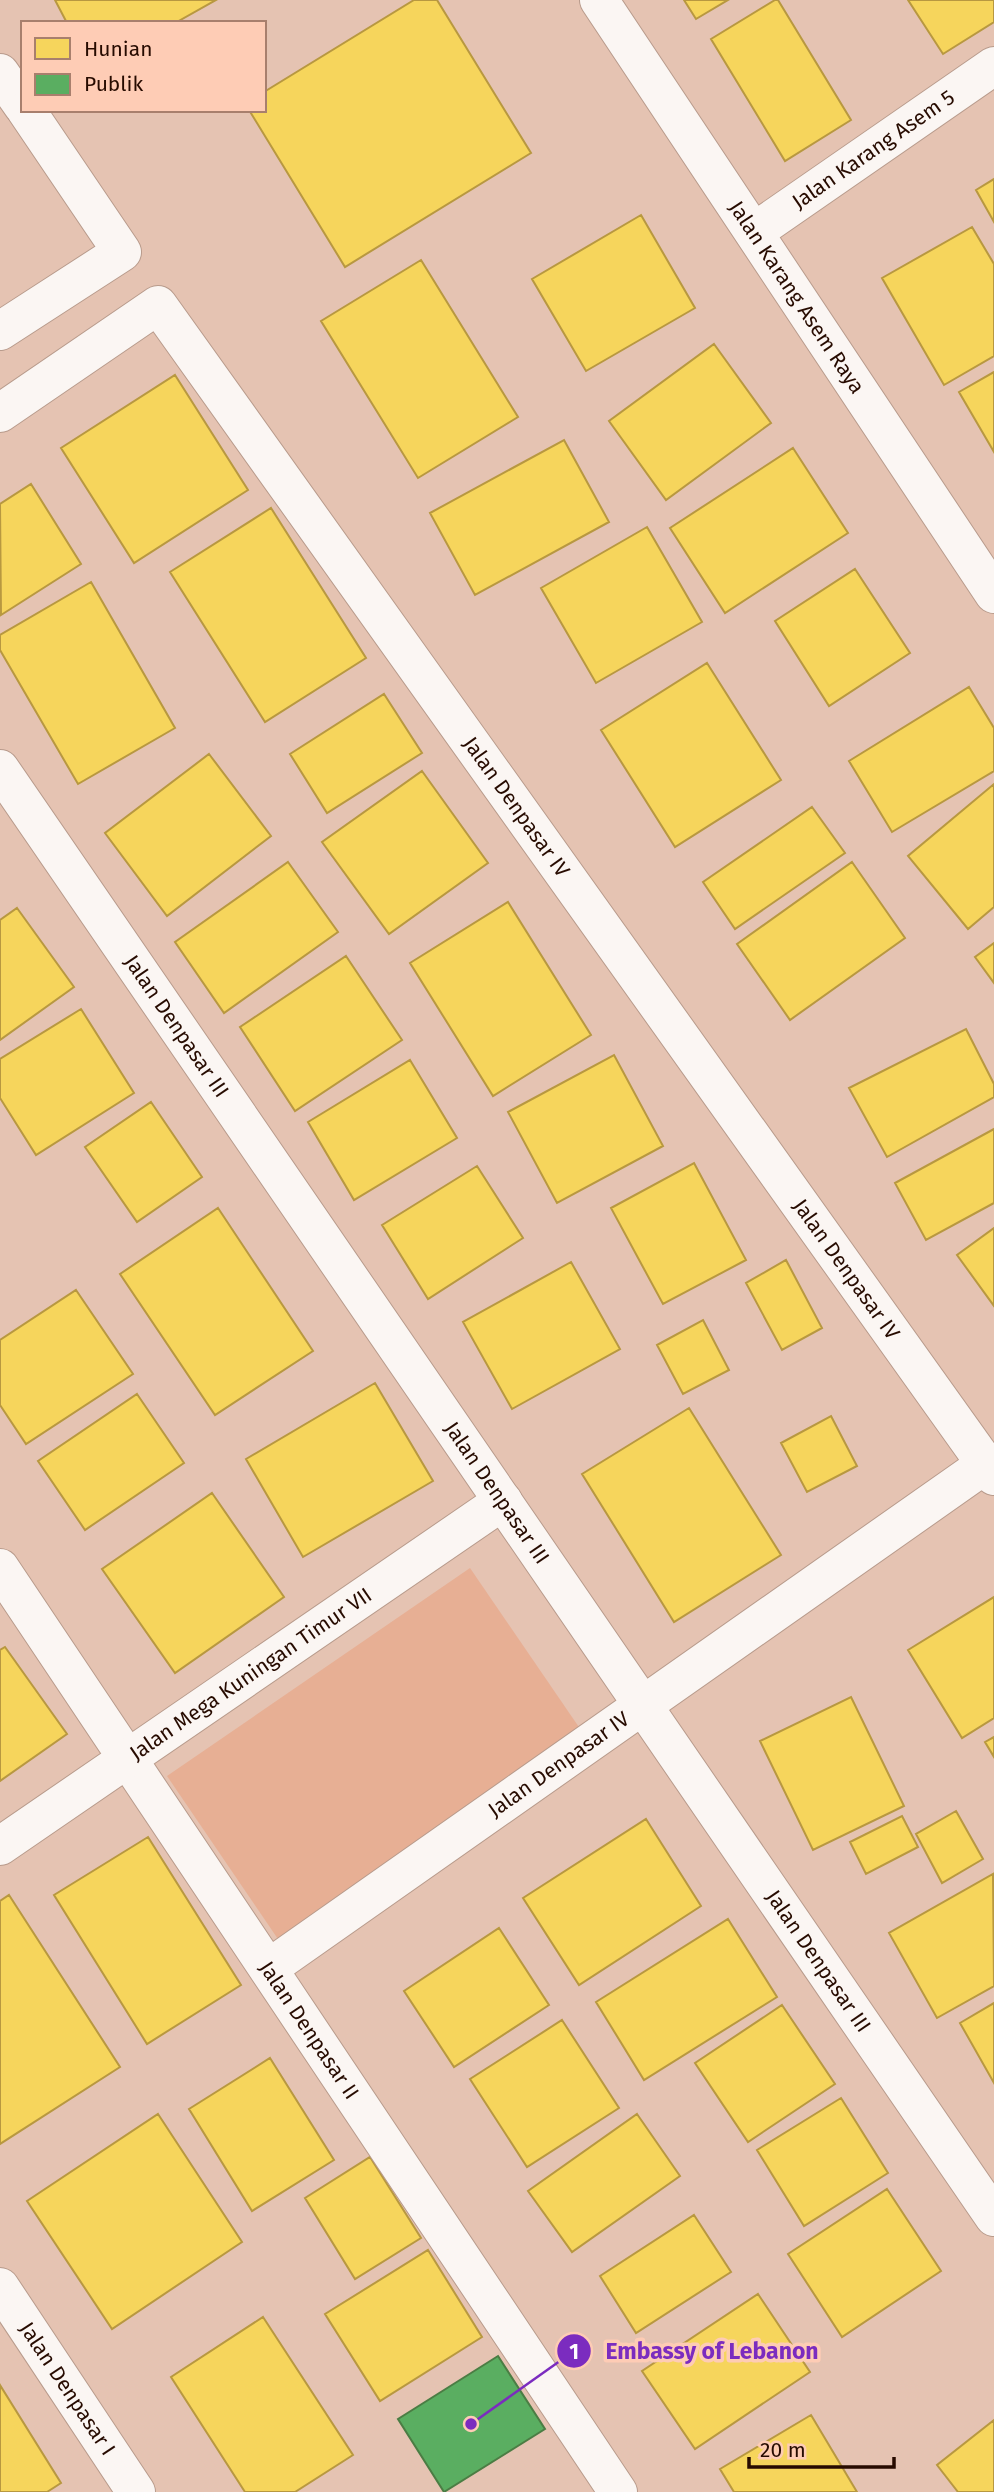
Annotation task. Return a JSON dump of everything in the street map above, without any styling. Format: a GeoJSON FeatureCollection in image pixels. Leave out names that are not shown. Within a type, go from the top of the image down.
{"type":"FeatureCollection","features":[{"type":"Feature","properties":{"kind":"street","name":"Jalan Karang Asem Raya"},"geometry":{"type":"LineString","coordinates":[[599,0],[994,594]]}},
{"type":"Feature","properties":{"kind":"street","name":"Jalan Karang Asem 5"},"geometry":{"type":"LineString","coordinates":[[754,232],[994,66]]}},
{"type":"Feature","properties":{"kind":"street"},"geometry":{"type":"LineString","coordinates":[[0,73],[21,104]]}},
{"type":"Feature","properties":{"kind":"street"},"geometry":{"type":"LineString","coordinates":[[0,331],[122,252],[27,112]]}},
{"type":"Feature","properties":{"kind":"street","name":"Jalan Denpasar IV"},"geometry":{"type":"LineString","coordinates":[[0,413],[158,305],[990,1470],[643,1706],[269,1968]]}},
{"type":"Feature","properties":{"kind":"street","name":"Jalan Denpasar III"},"geometry":{"type":"LineString","coordinates":[[0,769],[994,2217]]}},
{"type":"Feature","properties":{"kind":"street","name":"Jalan Mega Kuningan Timur VII"},"geometry":{"type":"LineString","coordinates":[[0,1846],[503,1501]]}},
{"type":"Feature","properties":{"kind":"street","name":"Jalan Denpasar II"},"geometry":{"type":"LineString","coordinates":[[0,1568],[618,2492]]}},
{"type":"Feature","properties":{"kind":"street","name":"Jalan Denpasar I"},"geometry":{"type":"LineString","coordinates":[[0,2287],[136,2492]]}},
{"type":"Feature","properties":{"kind":"shaded area"},"geometry":{"type":"Polygon","coordinates":[[[470,1568],[585,1736],[282,1945],[167,1776],[470,1568]]]}},
{"type":"Feature","properties":{"kind":"building: Hunian"},"geometry":{"type":"Polygon","coordinates":[[[55,0],[216,0],[179,21],[66,21],[55,0]]]}},
{"type":"Feature","properties":{"kind":"building: Hunian"},"geometry":{"type":"Polygon","coordinates":[[[414,0],[437,0],[531,153],[345,267],[250,112],[266,112],[266,91],[414,0]]]}},
{"type":"Feature","properties":{"kind":"building: Hunian"},"geometry":{"type":"Polygon","coordinates":[[[684,0],[728,0],[696,19],[684,0]]]}},
{"type":"Feature","properties":{"kind":"building: Hunian"},"geometry":{"type":"Polygon","coordinates":[[[778,0],[851,120],[785,161],[711,39],[778,0]]]}},
{"type":"Feature","properties":{"kind":"building: Hunian"},"geometry":{"type":"Polygon","coordinates":[[[908,0],[994,0],[994,22],[943,54],[908,0]]]}},
{"type":"Feature","properties":{"kind":"building: Hunian"},"geometry":{"type":"Polygon","coordinates":[[[994,179],[994,222],[976,190],[994,179]]]}},
{"type":"Feature","properties":{"kind":"building: Hunian"},"geometry":{"type":"Polygon","coordinates":[[[641,215],[695,308],[586,371],[532,279],[641,215]]]}},
{"type":"Feature","properties":{"kind":"building: Hunian"},"geometry":{"type":"Polygon","coordinates":[[[972,227],[994,264],[994,356],[944,385],[882,278],[972,227]]]}},
{"type":"Feature","properties":{"kind":"building: Hunian"},"geometry":{"type":"Polygon","coordinates":[[[421,260],[518,417],[418,478],[321,321],[421,260]]]}},
{"type":"Feature","properties":{"kind":"building: Hunian"},"geometry":{"type":"Polygon","coordinates":[[[714,344],[771,423],[666,500],[609,421],[714,344]]]}},
{"type":"Feature","properties":{"kind":"building: Hunian"},"geometry":{"type":"Polygon","coordinates":[[[994,372],[994,452],[959,392],[994,372]]]}},
{"type":"Feature","properties":{"kind":"building: Hunian"},"geometry":{"type":"Polygon","coordinates":[[[175,375],[248,490],[134,563],[61,448],[175,375]]]}},
{"type":"Feature","properties":{"kind":"building: Hunian"},"geometry":{"type":"Polygon","coordinates":[[[564,440],[609,522],[475,595],[430,513],[564,440]]]}},
{"type":"Feature","properties":{"kind":"building: Hunian"},"geometry":{"type":"Polygon","coordinates":[[[793,448],[848,533],[725,613],[670,528],[793,448]]]}},
{"type":"Feature","properties":{"kind":"building: Hunian"},"geometry":{"type":"Polygon","coordinates":[[[31,484],[81,564],[1,615],[0,504],[31,484]]]}},
{"type":"Feature","properties":{"kind":"building: Hunian"},"geometry":{"type":"Polygon","coordinates":[[[271,508],[366,658],[265,722],[170,572],[271,508]]]}},
{"type":"Feature","properties":{"kind":"building: Hunian"},"geometry":{"type":"Polygon","coordinates":[[[647,527],[702,622],[596,683],[541,588],[647,527]]]}},
{"type":"Feature","properties":{"kind":"building: Hunian"},"geometry":{"type":"Polygon","coordinates":[[[855,569],[910,653],[829,706],[775,621],[855,569]]]}},
{"type":"Feature","properties":{"kind":"building: Hunian"},"geometry":{"type":"Polygon","coordinates":[[[91,582],[175,728],[78,784],[0,650],[0,635],[91,582]]]}},
{"type":"Feature","properties":{"kind":"building: Hunian"},"geometry":{"type":"Polygon","coordinates":[[[707,663],[781,780],[675,847],[601,730],[707,663]]]}},
{"type":"Feature","properties":{"kind":"building: Hunian"},"geometry":{"type":"Polygon","coordinates":[[[969,687],[994,728],[994,771],[892,832],[849,761],[969,687]]]}},
{"type":"Feature","properties":{"kind":"building: Hunian"},"geometry":{"type":"Polygon","coordinates":[[[384,694],[422,753],[327,813],[290,754],[384,694]]]}},
{"type":"Feature","properties":{"kind":"building: Hunian"},"geometry":{"type":"Polygon","coordinates":[[[209,754],[271,836],[167,916],[105,833],[209,754]]]}},
{"type":"Feature","properties":{"kind":"building: Hunian"},"geometry":{"type":"Polygon","coordinates":[[[422,771],[488,863],[389,934],[322,842],[422,771]]]}},
{"type":"Feature","properties":{"kind":"building: Hunian"},"geometry":{"type":"Polygon","coordinates":[[[994,784],[994,907],[968,929],[908,856],[994,784]]]}},
{"type":"Feature","properties":{"kind":"building: Hunian"},"geometry":{"type":"Polygon","coordinates":[[[812,807],[845,853],[735,929],[703,882],[812,807]]]}},
{"type":"Feature","properties":{"kind":"building: Hunian"},"geometry":{"type":"Polygon","coordinates":[[[288,862],[338,932],[224,1013],[175,942],[288,862]]]}},
{"type":"Feature","properties":{"kind":"building: Hunian"},"geometry":{"type":"Polygon","coordinates":[[[852,862],[905,938],[790,1020],[737,944],[852,862]]]}},
{"type":"Feature","properties":{"kind":"building: Hunian"},"geometry":{"type":"Polygon","coordinates":[[[508,902],[591,1035],[493,1096],[410,963],[508,902]]]}},
{"type":"Feature","properties":{"kind":"building: Hunian"},"geometry":{"type":"Polygon","coordinates":[[[17,908],[74,987],[0,1040],[0,920],[17,908]]]}},
{"type":"Feature","properties":{"kind":"building: Hunian"},"geometry":{"type":"Polygon","coordinates":[[[994,943],[994,983],[975,957],[994,943]]]}},
{"type":"Feature","properties":{"kind":"building: Hunian"},"geometry":{"type":"Polygon","coordinates":[[[346,956],[402,1040],[295,1111],[240,1027],[346,956]]]}},
{"type":"Feature","properties":{"kind":"building: Hunian"},"geometry":{"type":"Polygon","coordinates":[[[81,1009],[134,1093],[36,1155],[0,1098],[0,1059],[81,1009]]]}},
{"type":"Feature","properties":{"kind":"building: Hunian"},"geometry":{"type":"Polygon","coordinates":[[[966,1029],[994,1084],[994,1097],[887,1157],[849,1088],[966,1029]]]}},
{"type":"Feature","properties":{"kind":"building: Hunian"},"geometry":{"type":"Polygon","coordinates":[[[614,1055],[663,1146],[557,1203],[508,1112],[614,1055]]]}},
{"type":"Feature","properties":{"kind":"building: Hunian"},"geometry":{"type":"Polygon","coordinates":[[[410,1060],[457,1138],[354,1200],[308,1122],[410,1060]]]}},
{"type":"Feature","properties":{"kind":"building: Hunian"},"geometry":{"type":"Polygon","coordinates":[[[151,1102],[202,1177],[137,1222],[85,1147],[151,1102]]]}},
{"type":"Feature","properties":{"kind":"building: Hunian"},"geometry":{"type":"Polygon","coordinates":[[[994,1129],[994,1203],[926,1240],[895,1183],[994,1129]]]}},
{"type":"Feature","properties":{"kind":"building: Hunian"},"geometry":{"type":"Polygon","coordinates":[[[694,1163],[746,1260],[663,1304],[611,1208],[694,1163]]]}},
{"type":"Feature","properties":{"kind":"building: Hunian"},"geometry":{"type":"Polygon","coordinates":[[[477,1166],[523,1238],[428,1299],[382,1225],[477,1166]]]}},
{"type":"Feature","properties":{"kind":"building: Hunian"},"geometry":{"type":"Polygon","coordinates":[[[218,1208],[313,1351],[215,1415],[120,1274],[218,1208]]]}},
{"type":"Feature","properties":{"kind":"building: Hunian"},"geometry":{"type":"Polygon","coordinates":[[[994,1228],[994,1306],[957,1255],[994,1228]]]}},
{"type":"Feature","properties":{"kind":"building: Hunian"},"geometry":{"type":"Polygon","coordinates":[[[786,1260],[822,1328],[782,1350],[746,1283],[786,1260]]]}},
{"type":"Feature","properties":{"kind":"building: Hunian"},"geometry":{"type":"Polygon","coordinates":[[[571,1262],[620,1349],[512,1409],[463,1322],[571,1262]]]}},
{"type":"Feature","properties":{"kind":"building: Hunian"},"geometry":{"type":"Polygon","coordinates":[[[76,1290],[133,1374],[26,1444],[0,1405],[0,1340],[76,1290]]]}},
{"type":"Feature","properties":{"kind":"building: Hunian"},"geometry":{"type":"Polygon","coordinates":[[[703,1320],[729,1370],[683,1394],[657,1345],[703,1320]]]}},
{"type":"Feature","properties":{"kind":"building: Hunian"},"geometry":{"type":"Polygon","coordinates":[[[375,1383],[433,1481],[303,1557],[246,1459],[375,1383]]]}},
{"type":"Feature","properties":{"kind":"building: Hunian"},"geometry":{"type":"Polygon","coordinates":[[[137,1394],[184,1463],[85,1530],[38,1461],[137,1394]]]}},
{"type":"Feature","properties":{"kind":"building: Hunian"},"geometry":{"type":"Polygon","coordinates":[[[689,1408],[781,1555],[674,1622],[582,1474],[689,1408]]]}},
{"type":"Feature","properties":{"kind":"building: Hunian"},"geometry":{"type":"Polygon","coordinates":[[[831,1416],[857,1466],[807,1492],[781,1443],[831,1416]]]}},
{"type":"Feature","properties":{"kind":"building: Hunian"},"geometry":{"type":"Polygon","coordinates":[[[212,1493],[284,1597],[175,1673],[102,1569],[212,1493]]]}},
{"type":"Feature","properties":{"kind":"building: Hunian"},"geometry":{"type":"Polygon","coordinates":[[[994,1597],[994,1718],[962,1738],[908,1650],[994,1597]]]}},
{"type":"Feature","properties":{"kind":"building: Hunian"},"geometry":{"type":"Polygon","coordinates":[[[5,1647],[67,1734],[0,1781],[0,1650],[5,1647]]]}},
{"type":"Feature","properties":{"kind":"building: Hunian"},"geometry":{"type":"Polygon","coordinates":[[[851,1697],[904,1806],[813,1850],[760,1741],[851,1697]]]}},
{"type":"Feature","properties":{"kind":"building: Hunian"},"geometry":{"type":"Polygon","coordinates":[[[994,1737],[994,1757],[985,1742],[994,1737]]]}},
{"type":"Feature","properties":{"kind":"building: Hunian"},"geometry":{"type":"Polygon","coordinates":[[[956,1811],[983,1859],[942,1883],[916,1834],[956,1811]]]}},
{"type":"Feature","properties":{"kind":"building: Hunian"},"geometry":{"type":"Polygon","coordinates":[[[902,1816],[918,1847],[866,1874],[850,1842],[902,1816]]]}},
{"type":"Feature","properties":{"kind":"building: Hunian"},"geometry":{"type":"Polygon","coordinates":[[[646,1819],[701,1906],[579,1985],[523,1898],[646,1819]]]}},
{"type":"Feature","properties":{"kind":"building: Hunian"},"geometry":{"type":"Polygon","coordinates":[[[148,1837],[241,1985],[147,2044],[54,1895],[148,1837]]]}},
{"type":"Feature","properties":{"kind":"building: Hunian"},"geometry":{"type":"Polygon","coordinates":[[[993,1874],[994,1986],[937,2018],[889,1933],[993,1874]]]}},
{"type":"Feature","properties":{"kind":"building: Hunian"},"geometry":{"type":"Polygon","coordinates":[[[9,1895],[120,2067],[0,2144],[0,1901],[9,1895]]]}},
{"type":"Feature","properties":{"kind":"building: Hunian"},"geometry":{"type":"Polygon","coordinates":[[[728,1919],[777,1997],[644,2080],[596,2002],[728,1919]]]}},
{"type":"Feature","properties":{"kind":"building: Hunian"},"geometry":{"type":"Polygon","coordinates":[[[499,1928],[549,2005],[454,2067],[404,1991],[499,1928]]]}},
{"type":"Feature","properties":{"kind":"building: Hunian"},"geometry":{"type":"Polygon","coordinates":[[[994,2003],[994,2083],[960,2023],[994,2003]]]}},
{"type":"Feature","properties":{"kind":"building: Hunian"},"geometry":{"type":"Polygon","coordinates":[[[782,2005],[835,2084],[748,2142],[695,2063],[782,2005]]]}},
{"type":"Feature","properties":{"kind":"building: Hunian"},"geometry":{"type":"Polygon","coordinates":[[[562,2020],[619,2108],[527,2167],[470,2079],[562,2020]]]}},
{"type":"Feature","properties":{"kind":"building: Hunian"},"geometry":{"type":"Polygon","coordinates":[[[270,2058],[334,2160],[252,2211],[189,2109],[270,2058]]]}},
{"type":"Feature","properties":{"kind":"building: Hunian"},"geometry":{"type":"Polygon","coordinates":[[[841,2098],[888,2173],[804,2226],[757,2150],[841,2098]]]}},
{"type":"Feature","properties":{"kind":"building: Hunian"},"geometry":{"type":"Polygon","coordinates":[[[158,2114],[242,2242],[112,2329],[27,2201],[158,2114]]]}},
{"type":"Feature","properties":{"kind":"building: Hunian"},"geometry":{"type":"Polygon","coordinates":[[[637,2114],[680,2176],[572,2252],[528,2191],[637,2114]]]}},
{"type":"Feature","properties":{"kind":"building: Hunian"},"geometry":{"type":"Polygon","coordinates":[[[370,2157],[421,2238],[355,2279],[305,2198],[370,2157]]]}},
{"type":"Feature","properties":{"kind":"building: Hunian"},"geometry":{"type":"Polygon","coordinates":[[[887,2189],[941,2271],[842,2337],[788,2254],[887,2189]]]}},
{"type":"Feature","properties":{"kind":"building: Hunian"},"geometry":{"type":"Polygon","coordinates":[[[694,2215],[731,2272],[636,2333],[600,2276],[694,2215]]]}},
{"type":"Feature","properties":{"kind":"building: Hunian"},"geometry":{"type":"Polygon","coordinates":[[[428,2250],[482,2337],[380,2401],[325,2314],[428,2250]]]}},
{"type":"Feature","properties":{"kind":"building: Hunian"},"geometry":{"type":"Polygon","coordinates":[[[758,2294],[810,2372],[695,2449],[642,2371],[758,2294]]]}},
{"type":"Feature","properties":{"kind":"building: Hunian"},"geometry":{"type":"Polygon","coordinates":[[[263,2317],[353,2455],[295,2492],[245,2492],[171,2377],[263,2317]]]}},
{"type":"Feature","properties":{"kind":"building: Hunian"},"geometry":{"type":"Polygon","coordinates":[[[0,2385],[61,2483],[47,2492],[0,2492],[0,2385]]]}},
{"type":"Feature","properties":{"kind":"building: Hunian"},"geometry":{"type":"Polygon","coordinates":[[[811,2415],[857,2492],[734,2492],[720,2469],[811,2415]]]}},
{"type":"Feature","properties":{"kind":"building: Hunian"},"geometry":{"type":"Polygon","coordinates":[[[994,2420],[994,2492],[958,2492],[937,2465],[994,2420]]]}},
{"type":"Feature","properties":{"kind":"building: Publik"},"geometry":{"type":"Polygon","coordinates":[[[498,2356],[545,2429],[444,2492],[398,2419],[498,2356]]]}},
{"type":"Feature","properties":{"kind":"place","name":"Embassy of Lebanon"},"geometry":{"type":"Point","coordinates":[471,2424]}}]}
